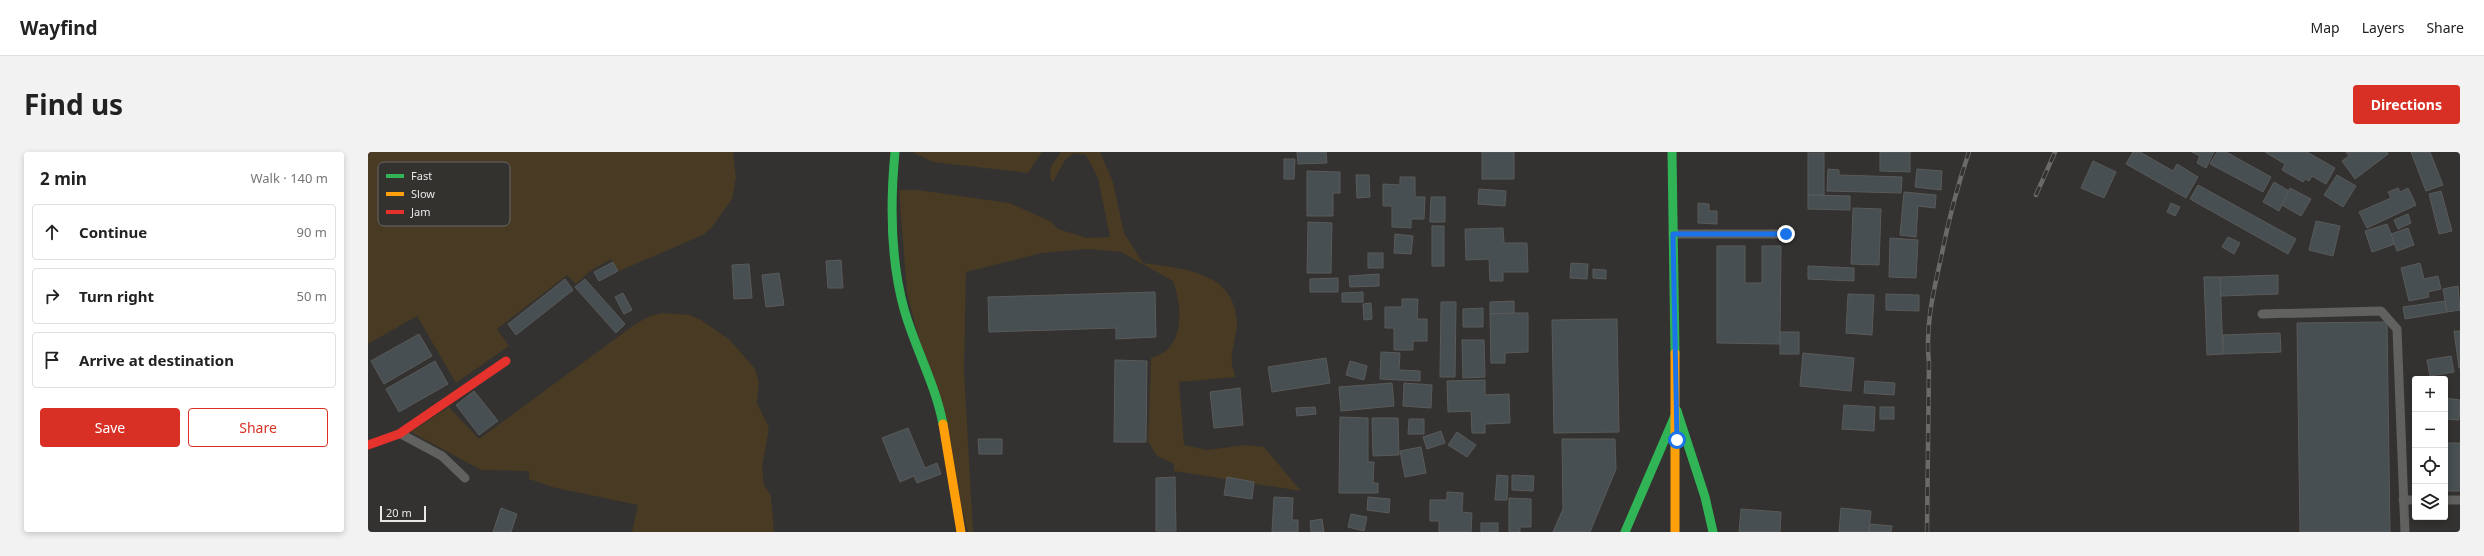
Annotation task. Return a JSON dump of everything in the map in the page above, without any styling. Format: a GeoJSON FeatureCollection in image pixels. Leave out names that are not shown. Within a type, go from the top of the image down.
{"type":"FeatureCollection","features":[{"type":"Feature","properties":{"kind":"main road"},"geometry":{"type":"LineString","coordinates":[[895,152],[891,219],[898,277],[904,309],[916,342],[929,368],[938,400],[961,532]]}},
{"type":"Feature","properties":{"kind":"main road"},"geometry":{"type":"LineString","coordinates":[[1672,152],[1674,350],[1677,411],[1675,532]]}},
{"type":"Feature","properties":{"kind":"main road"},"geometry":{"type":"LineString","coordinates":[[368,445],[399,434],[506,361]]}},
{"type":"Feature","properties":{"kind":"main road"},"geometry":{"type":"LineString","coordinates":[[1624,532],[1677,411]]}},
{"type":"Feature","properties":{"kind":"main road"},"geometry":{"type":"LineString","coordinates":[[1677,411],[1705,497],[1713,532]]}},
{"type":"Feature","properties":{"kind":"lane"},"geometry":{"type":"LineString","coordinates":[[1673,234],[1786,234]]}},
{"type":"Feature","properties":{"kind":"lane"},"geometry":{"type":"LineString","coordinates":[[2262,314],[2381,311],[2390,319],[2397,329],[2405,532]]}},
{"type":"Feature","properties":{"kind":"lane"},"geometry":{"type":"LineString","coordinates":[[399,434],[442,456],[465,478]]}},
{"type":"Feature","properties":{"kind":"lane"},"geometry":{"type":"LineString","coordinates":[[2404,500],[2412,500]]}},
{"type":"Feature","properties":{"kind":"lane"},"geometry":{"type":"LineString","coordinates":[[2448,500],[2460,500]]}},
{"type":"Feature","properties":{"kind":"shaded area"},"geometry":{"type":"Polygon","coordinates":[[[368,152],[733,152],[736,177],[732,199],[712,227],[703,235],[619,271],[611,259],[589,272],[576,284],[567,275],[497,329],[509,346],[456,383],[417,316],[368,344],[368,152]]]}},
{"type":"Feature","properties":{"kind":"shaded area"},"geometry":{"type":"Polygon","coordinates":[[[912,152],[1042,152],[1028,173],[933,162],[912,152]]]}},
{"type":"Feature","properties":{"kind":"shaded area"},"geometry":{"type":"Polygon","coordinates":[[[1061,152],[1100,152],[1113,182],[1124,233],[1143,263],[1188,270],[1203,275],[1216,282],[1226,291],[1233,303],[1237,320],[1232,358],[1235,377],[1179,382],[1184,445],[1207,450],[1245,445],[1264,447],[1301,491],[1174,471],[1174,464],[1157,456],[1148,441],[1151,358],[1162,354],[1176,337],[1179,303],[1173,281],[1121,252],[1088,249],[1042,253],[966,272],[964,371],[973,532],[968,532],[907,293],[899,190],[918,190],[1009,203],[1050,221],[1058,229],[1087,238],[1110,237],[1098,178],[1086,155],[1074,153],[1065,160],[1053,182],[1050,178],[1051,166],[1061,152]]]}},
{"type":"Feature","properties":{"kind":"shaded area"},"geometry":{"type":"Polygon","coordinates":[[[662,313],[689,315],[701,320],[730,340],[755,369],[759,383],[757,403],[769,428],[762,467],[764,485],[771,496],[774,532],[632,532],[638,505],[556,488],[529,479],[529,471],[481,470],[411,432],[449,407],[479,439],[634,325],[650,316],[662,313]]]}},
{"type":"Feature","properties":{"kind":"building"},"geometry":{"type":"Polygon","coordinates":[[[1297,152],[1326,152],[1327,163],[1298,164],[1297,152]]]}},
{"type":"Feature","properties":{"kind":"building"},"geometry":{"type":"Polygon","coordinates":[[[1482,152],[1514,152],[1514,179],[1482,179],[1482,152]]]}},
{"type":"Feature","properties":{"kind":"building"},"geometry":{"type":"Polygon","coordinates":[[[1880,152],[1910,152],[1910,172],[1880,171],[1880,152]]]}},
{"type":"Feature","properties":{"kind":"building"},"geometry":{"type":"Polygon","coordinates":[[[2133,152],[2140,152],[2173,171],[2177,164],[2198,177],[2186,198],[2126,164],[2133,152]]]}},
{"type":"Feature","properties":{"kind":"building"},"geometry":{"type":"Polygon","coordinates":[[[2192,152],[2214,152],[2206,168],[2197,163],[2200,156],[2192,152]]]}},
{"type":"Feature","properties":{"kind":"building"},"geometry":{"type":"Polygon","coordinates":[[[2217,152],[2226,152],[2271,177],[2263,192],[2210,164],[2217,152]]]}},
{"type":"Feature","properties":{"kind":"building"},"geometry":{"type":"Polygon","coordinates":[[[2265,152],[2307,152],[2335,168],[2326,184],[2312,176],[2309,181],[2305,179],[2303,182],[2282,170],[2285,164],[2265,152]]]}},
{"type":"Feature","properties":{"kind":"building"},"geometry":{"type":"Polygon","coordinates":[[[2346,152],[2387,152],[2388,154],[2355,179],[2342,161],[2349,156],[2346,152]]]}},
{"type":"Feature","properties":{"kind":"building"},"geometry":{"type":"Polygon","coordinates":[[[2411,152],[2430,152],[2443,185],[2426,191],[2411,152]]]}},
{"type":"Feature","properties":{"kind":"building"},"geometry":{"type":"Polygon","coordinates":[[[1808,153],[1824,153],[1824,195],[1808,195],[1808,153]]]}},
{"type":"Feature","properties":{"kind":"building"},"geometry":{"type":"Polygon","coordinates":[[[1284,159],[1295,159],[1294,179],[1284,179],[1284,159]]]}},
{"type":"Feature","properties":{"kind":"building"},"geometry":{"type":"Polygon","coordinates":[[[2093,161],[2116,172],[2104,198],[2081,188],[2093,161]]]}},
{"type":"Feature","properties":{"kind":"building"},"geometry":{"type":"Polygon","coordinates":[[[1828,169],[1839,170],[1839,175],[1902,177],[1901,193],[1827,191],[1828,169]]]}},
{"type":"Feature","properties":{"kind":"building"},"geometry":{"type":"Polygon","coordinates":[[[1917,169],[1942,171],[1941,190],[1915,187],[1917,169]]]}},
{"type":"Feature","properties":{"kind":"building"},"geometry":{"type":"Polygon","coordinates":[[[1307,171],[1340,172],[1340,193],[1333,193],[1333,216],[1307,216],[1307,171]]]}},
{"type":"Feature","properties":{"kind":"building"},"geometry":{"type":"Polygon","coordinates":[[[1356,175],[1369,175],[1370,197],[1357,198],[1356,175]]]}},
{"type":"Feature","properties":{"kind":"building"},"geometry":{"type":"Polygon","coordinates":[[[2337,175],[2356,186],[2343,207],[2324,195],[2337,175]]]}},
{"type":"Feature","properties":{"kind":"building"},"geometry":{"type":"Polygon","coordinates":[[[1400,177],[1415,177],[1415,197],[1425,197],[1424,219],[1411,219],[1411,228],[1392,227],[1392,206],[1383,206],[1383,184],[1400,185],[1400,177]]]}},
{"type":"Feature","properties":{"kind":"building"},"geometry":{"type":"Polygon","coordinates":[[[2274,182],[2289,191],[2279,211],[2263,202],[2274,182]]]}},
{"type":"Feature","properties":{"kind":"building"},"geometry":{"type":"Polygon","coordinates":[[[2198,185],[2296,239],[2288,254],[2190,199],[2198,185]]]}},
{"type":"Feature","properties":{"kind":"building"},"geometry":{"type":"Polygon","coordinates":[[[2290,188],[2311,199],[2301,216],[2282,205],[2290,188]]]}},
{"type":"Feature","properties":{"kind":"building"},"geometry":{"type":"Polygon","coordinates":[[[2398,188],[2400,192],[2408,188],[2416,205],[2367,228],[2359,212],[2391,198],[2388,192],[2398,188]]]}},
{"type":"Feature","properties":{"kind":"building"},"geometry":{"type":"Polygon","coordinates":[[[1479,189],[1506,191],[1505,206],[1478,204],[1479,189]]]}},
{"type":"Feature","properties":{"kind":"building"},"geometry":{"type":"Polygon","coordinates":[[[2441,191],[2452,231],[2439,234],[2429,194],[2441,191]]]}},
{"type":"Feature","properties":{"kind":"building"},"geometry":{"type":"Polygon","coordinates":[[[1904,192],[1936,195],[1935,208],[1918,206],[1916,237],[1900,235],[1904,192]]]}},
{"type":"Feature","properties":{"kind":"building"},"geometry":{"type":"Polygon","coordinates":[[[1808,195],[1850,196],[1850,210],[1808,209],[1808,195]]]}},
{"type":"Feature","properties":{"kind":"building"},"geometry":{"type":"Polygon","coordinates":[[[1431,197],[1445,197],[1445,222],[1430,222],[1431,197]]]}},
{"type":"Feature","properties":{"kind":"building"},"geometry":{"type":"Polygon","coordinates":[[[1698,203],[1709,204],[1709,211],[1717,211],[1717,224],[1698,223],[1698,203]]]}},
{"type":"Feature","properties":{"kind":"building"},"geometry":{"type":"Polygon","coordinates":[[[2171,203],[2180,207],[2175,216],[2167,212],[2171,203]]]}},
{"type":"Feature","properties":{"kind":"building"},"geometry":{"type":"Polygon","coordinates":[[[1853,208],[1881,209],[1879,265],[1851,264],[1853,208]]]}},
{"type":"Feature","properties":{"kind":"building"},"geometry":{"type":"Polygon","coordinates":[[[2408,214],[2411,223],[2398,229],[2394,220],[2408,214]]]}},
{"type":"Feature","properties":{"kind":"building"},"geometry":{"type":"Polygon","coordinates":[[[2316,221],[2340,226],[2333,256],[2309,250],[2316,221]]]}},
{"type":"Feature","properties":{"kind":"building"},"geometry":{"type":"Polygon","coordinates":[[[1308,222],[1332,223],[1331,273],[1307,273],[1308,222]]]}},
{"type":"Feature","properties":{"kind":"building"},"geometry":{"type":"Polygon","coordinates":[[[2387,224],[2395,244],[2372,252],[2365,231],[2387,224]]]}},
{"type":"Feature","properties":{"kind":"building"},"geometry":{"type":"Polygon","coordinates":[[[1432,226],[1444,226],[1444,266],[1432,266],[1432,226]]]}},
{"type":"Feature","properties":{"kind":"building"},"geometry":{"type":"Polygon","coordinates":[[[1503,228],[1504,243],[1527,243],[1528,272],[1503,272],[1503,281],[1490,281],[1489,259],[1466,260],[1465,229],[1503,228]]]}},
{"type":"Feature","properties":{"kind":"building"},"geometry":{"type":"Polygon","coordinates":[[[2408,228],[2414,245],[2397,251],[2391,234],[2408,228]]]}},
{"type":"Feature","properties":{"kind":"building"},"geometry":{"type":"Polygon","coordinates":[[[1395,234],[1413,236],[1411,254],[1394,253],[1395,234]]]}},
{"type":"Feature","properties":{"kind":"building"},"geometry":{"type":"Polygon","coordinates":[[[2228,237],[2240,243],[2234,254],[2222,247],[2228,237]]]}},
{"type":"Feature","properties":{"kind":"building"},"geometry":{"type":"Polygon","coordinates":[[[1890,238],[1918,240],[1916,278],[1889,277],[1890,238]]]}},
{"type":"Feature","properties":{"kind":"building"},"geometry":{"type":"Polygon","coordinates":[[[1717,246],[1745,246],[1745,283],[1762,283],[1762,246],[1781,246],[1780,344],[1717,343],[1717,246]]]}},
{"type":"Feature","properties":{"kind":"building"},"geometry":{"type":"Polygon","coordinates":[[[1368,253],[1383,253],[1383,268],[1368,268],[1368,253]]]}},
{"type":"Feature","properties":{"kind":"building"},"geometry":{"type":"Polygon","coordinates":[[[841,260],[843,288],[828,288],[826,261],[841,260]]]}},
{"type":"Feature","properties":{"kind":"building"},"geometry":{"type":"Polygon","coordinates":[[[613,262],[618,271],[599,281],[594,272],[613,262]]]}},
{"type":"Feature","properties":{"kind":"building"},"geometry":{"type":"Polygon","coordinates":[[[1571,263],[1588,264],[1587,279],[1570,278],[1571,263]]]}},
{"type":"Feature","properties":{"kind":"building"},"geometry":{"type":"Polygon","coordinates":[[[2420,263],[2424,279],[2438,276],[2441,289],[2428,292],[2429,297],[2409,301],[2401,268],[2420,263]]]}},
{"type":"Feature","properties":{"kind":"building"},"geometry":{"type":"Polygon","coordinates":[[[749,264],[752,298],[734,299],[732,265],[749,264]]]}},
{"type":"Feature","properties":{"kind":"building"},"geometry":{"type":"Polygon","coordinates":[[[1808,266],[1854,268],[1854,281],[1808,279],[1808,266]]]}},
{"type":"Feature","properties":{"kind":"building"},"geometry":{"type":"Polygon","coordinates":[[[1593,269],[1606,270],[1606,279],[1593,278],[1593,269]]]}},
{"type":"Feature","properties":{"kind":"building"},"geometry":{"type":"Polygon","coordinates":[[[779,273],[784,305],[766,307],[762,275],[779,273]]]}},
{"type":"Feature","properties":{"kind":"building"},"geometry":{"type":"Polygon","coordinates":[[[1379,274],[1379,286],[1350,287],[1349,276],[1379,274]]]}},
{"type":"Feature","properties":{"kind":"building"},"geometry":{"type":"Polygon","coordinates":[[[2278,275],[2278,294],[2221,296],[2220,277],[2278,275]]]}},
{"type":"Feature","properties":{"kind":"building"},"geometry":{"type":"Polygon","coordinates":[[[2204,277],[2220,277],[2223,354],[2207,355],[2204,277]]]}},
{"type":"Feature","properties":{"kind":"building"},"geometry":{"type":"Polygon","coordinates":[[[1338,278],[1338,292],[1310,292],[1310,279],[1338,278]]]}},
{"type":"Feature","properties":{"kind":"building"},"geometry":{"type":"Polygon","coordinates":[[[565,279],[573,290],[516,335],[508,324],[565,279]]]}},
{"type":"Feature","properties":{"kind":"building"},"geometry":{"type":"Polygon","coordinates":[[[585,279],[625,324],[616,333],[575,287],[585,279]]]}},
{"type":"Feature","properties":{"kind":"building"},"geometry":{"type":"Polygon","coordinates":[[[2458,286],[2460,310],[2447,312],[2443,289],[2458,286]]]}},
{"type":"Feature","properties":{"kind":"building"},"geometry":{"type":"Polygon","coordinates":[[[1155,292],[1156,337],[1116,339],[1116,328],[989,332],[988,297],[1155,292]]]}},
{"type":"Feature","properties":{"kind":"building"},"geometry":{"type":"Polygon","coordinates":[[[1363,292],[1363,302],[1342,302],[1342,293],[1363,292]]]}},
{"type":"Feature","properties":{"kind":"building"},"geometry":{"type":"Polygon","coordinates":[[[623,293],[632,310],[624,314],[615,297],[623,293]]]}},
{"type":"Feature","properties":{"kind":"building"},"geometry":{"type":"Polygon","coordinates":[[[1848,294],[1874,295],[1872,335],[1846,333],[1848,294]]]}},
{"type":"Feature","properties":{"kind":"building"},"geometry":{"type":"Polygon","coordinates":[[[1886,294],[1919,295],[1919,311],[1886,310],[1886,294]]]}},
{"type":"Feature","properties":{"kind":"building"},"geometry":{"type":"Polygon","coordinates":[[[1402,299],[1418,299],[1417,319],[1427,319],[1427,341],[1413,341],[1413,350],[1394,350],[1394,328],[1385,328],[1385,307],[1402,307],[1402,299]]]}},
{"type":"Feature","properties":{"kind":"building"},"geometry":{"type":"Polygon","coordinates":[[[1514,301],[1514,313],[1490,314],[1490,302],[1514,301]]]}},
{"type":"Feature","properties":{"kind":"building"},"geometry":{"type":"Polygon","coordinates":[[[2445,301],[2447,312],[2405,319],[2403,307],[2445,301]]]}},
{"type":"Feature","properties":{"kind":"building"},"geometry":{"type":"Polygon","coordinates":[[[1441,302],[1456,302],[1455,377],[1440,377],[1441,302]]]}},
{"type":"Feature","properties":{"kind":"building"},"geometry":{"type":"Polygon","coordinates":[[[1371,303],[1372,319],[1364,320],[1363,304],[1371,303]]]}},
{"type":"Feature","properties":{"kind":"building"},"geometry":{"type":"Polygon","coordinates":[[[1483,308],[1483,327],[1463,327],[1463,309],[1483,308]]]}},
{"type":"Feature","properties":{"kind":"building"},"geometry":{"type":"Polygon","coordinates":[[[1528,313],[1528,352],[1505,353],[1505,363],[1491,363],[1490,314],[1528,313]]]}},
{"type":"Feature","properties":{"kind":"building"},"geometry":{"type":"Polygon","coordinates":[[[1617,319],[1619,432],[1554,433],[1552,320],[1617,319]]]}},
{"type":"Feature","properties":{"kind":"building"},"geometry":{"type":"Polygon","coordinates":[[[2387,322],[2390,532],[2300,532],[2297,323],[2387,322]]]}},
{"type":"Feature","properties":{"kind":"building"},"geometry":{"type":"Polygon","coordinates":[[[2454,331],[2460,331],[2460,368],[2459,368],[2454,331]]]}},
{"type":"Feature","properties":{"kind":"building"},"geometry":{"type":"Polygon","coordinates":[[[1780,332],[1799,332],[1799,354],[1780,354],[1780,332]]]}},
{"type":"Feature","properties":{"kind":"building"},"geometry":{"type":"Polygon","coordinates":[[[2280,333],[2281,352],[2223,354],[2223,335],[2280,333]]]}},
{"type":"Feature","properties":{"kind":"building"},"geometry":{"type":"Polygon","coordinates":[[[419,334],[432,356],[384,384],[371,361],[419,334]]]}},
{"type":"Feature","properties":{"kind":"building"},"geometry":{"type":"Polygon","coordinates":[[[1462,340],[1484,340],[1485,377],[1463,378],[1462,340]]]}},
{"type":"Feature","properties":{"kind":"building"},"geometry":{"type":"Polygon","coordinates":[[[1381,352],[1400,353],[1399,370],[1420,371],[1420,381],[1380,379],[1381,352]]]}},
{"type":"Feature","properties":{"kind":"building"},"geometry":{"type":"Polygon","coordinates":[[[1803,353],[1854,358],[1851,391],[1800,386],[1803,353]]]}},
{"type":"Feature","properties":{"kind":"building"},"geometry":{"type":"Polygon","coordinates":[[[2451,356],[2454,372],[2430,376],[2427,360],[2451,356]]]}},
{"type":"Feature","properties":{"kind":"building"},"geometry":{"type":"Polygon","coordinates":[[[1326,358],[1330,383],[1272,392],[1268,367],[1326,358]]]}},
{"type":"Feature","properties":{"kind":"building"},"geometry":{"type":"Polygon","coordinates":[[[1115,360],[1147,361],[1146,442],[1114,442],[1115,360]]]}},
{"type":"Feature","properties":{"kind":"building"},"geometry":{"type":"Polygon","coordinates":[[[435,361],[448,384],[399,412],[386,389],[435,361]]]}},
{"type":"Feature","properties":{"kind":"building"},"geometry":{"type":"Polygon","coordinates":[[[1350,361],[1367,366],[1364,380],[1346,375],[1350,361]]]}},
{"type":"Feature","properties":{"kind":"building"},"geometry":{"type":"Polygon","coordinates":[[[1485,380],[1485,395],[1509,394],[1510,423],[1485,424],[1485,433],[1472,433],[1471,411],[1448,412],[1447,381],[1485,380]]]}},
{"type":"Feature","properties":{"kind":"building"},"geometry":{"type":"Polygon","coordinates":[[[1865,381],[1895,383],[1894,395],[1864,393],[1865,381]]]}},
{"type":"Feature","properties":{"kind":"building"},"geometry":{"type":"Polygon","coordinates":[[[1392,383],[1394,406],[1341,411],[1339,387],[1392,383]]]}},
{"type":"Feature","properties":{"kind":"building"},"geometry":{"type":"Polygon","coordinates":[[[1404,383],[1432,385],[1431,408],[1403,406],[1404,383]]]}},
{"type":"Feature","properties":{"kind":"building"},"geometry":{"type":"Polygon","coordinates":[[[1240,388],[1243,425],[1214,428],[1210,392],[1240,388]]]}},
{"type":"Feature","properties":{"kind":"building"},"geometry":{"type":"Polygon","coordinates":[[[474,391],[498,421],[479,435],[456,405],[474,391]]]}},
{"type":"Feature","properties":{"kind":"building"},"geometry":{"type":"Polygon","coordinates":[[[2448,398],[2460,400],[2459,420],[2448,419],[2448,398]]]}},
{"type":"Feature","properties":{"kind":"building"},"geometry":{"type":"Polygon","coordinates":[[[1844,405],[1875,407],[1874,431],[1842,429],[1844,405]]]}},
{"type":"Feature","properties":{"kind":"building"},"geometry":{"type":"Polygon","coordinates":[[[1315,407],[1316,414],[1297,416],[1296,408],[1315,407]]]}},
{"type":"Feature","properties":{"kind":"building"},"geometry":{"type":"Polygon","coordinates":[[[1880,407],[1894,407],[1894,419],[1880,419],[1880,407]]]}},
{"type":"Feature","properties":{"kind":"building"},"geometry":{"type":"Polygon","coordinates":[[[1340,417],[1368,418],[1368,462],[1374,462],[1373,483],[1378,483],[1378,493],[1339,493],[1340,417]]]}},
{"type":"Feature","properties":{"kind":"building"},"geometry":{"type":"Polygon","coordinates":[[[1372,418],[1398,418],[1399,455],[1373,456],[1372,418]]]}},
{"type":"Feature","properties":{"kind":"building"},"geometry":{"type":"Polygon","coordinates":[[[1409,419],[1424,419],[1424,434],[1408,434],[1409,419]]]}},
{"type":"Feature","properties":{"kind":"building"},"geometry":{"type":"Polygon","coordinates":[[[908,428],[925,468],[937,463],[941,474],[917,483],[914,476],[900,482],[882,438],[908,428]]]}},
{"type":"Feature","properties":{"kind":"building"},"geometry":{"type":"Polygon","coordinates":[[[1441,431],[1445,443],[1427,449],[1423,437],[1441,431]]]}},
{"type":"Feature","properties":{"kind":"building"},"geometry":{"type":"Polygon","coordinates":[[[1457,432],[1476,445],[1467,457],[1448,445],[1457,432]]]}},
{"type":"Feature","properties":{"kind":"building"},"geometry":{"type":"Polygon","coordinates":[[[978,439],[1002,439],[1002,454],[979,454],[978,439]]]}},
{"type":"Feature","properties":{"kind":"building"},"geometry":{"type":"Polygon","coordinates":[[[1562,439],[1615,439],[1616,469],[1590,532],[1553,532],[1563,509],[1562,439]]]}},
{"type":"Feature","properties":{"kind":"building"},"geometry":{"type":"Polygon","coordinates":[[[2448,443],[2460,443],[2460,491],[2448,491],[2448,443]]]}},
{"type":"Feature","properties":{"kind":"building"},"geometry":{"type":"Polygon","coordinates":[[[1421,447],[1426,473],[1405,477],[1400,451],[1421,447]]]}},
{"type":"Feature","properties":{"kind":"building"},"geometry":{"type":"Polygon","coordinates":[[[1497,475],[1508,476],[1507,500],[1495,500],[1497,475]]]}},
{"type":"Feature","properties":{"kind":"building"},"geometry":{"type":"Polygon","coordinates":[[[1512,475],[1534,476],[1533,491],[1512,490],[1512,475]]]}},
{"type":"Feature","properties":{"kind":"building"},"geometry":{"type":"Polygon","coordinates":[[[1175,477],[1176,531],[1156,531],[1156,478],[1175,477]]]}},
{"type":"Feature","properties":{"kind":"building"},"geometry":{"type":"Polygon","coordinates":[[[1227,477],[1254,482],[1252,499],[1224,495],[1227,477]]]}},
{"type":"Feature","properties":{"kind":"building"},"geometry":{"type":"Polygon","coordinates":[[[1447,492],[1463,493],[1462,512],[1472,513],[1471,532],[1439,532],[1439,521],[1430,521],[1430,500],[1447,500],[1447,492]]]}},
{"type":"Feature","properties":{"kind":"building"},"geometry":{"type":"Polygon","coordinates":[[[1274,497],[1293,498],[1292,520],[1298,520],[1298,532],[1272,532],[1274,497]]]}},
{"type":"Feature","properties":{"kind":"building"},"geometry":{"type":"Polygon","coordinates":[[[1368,497],[1390,499],[1389,513],[1367,510],[1368,497]]]}},
{"type":"Feature","properties":{"kind":"building"},"geometry":{"type":"Polygon","coordinates":[[[1509,498],[1531,499],[1531,527],[1520,527],[1520,532],[1509,532],[1509,498]]]}},
{"type":"Feature","properties":{"kind":"building"},"geometry":{"type":"Polygon","coordinates":[[[501,508],[517,514],[511,532],[493,532],[501,508]]]}},
{"type":"Feature","properties":{"kind":"building"},"geometry":{"type":"Polygon","coordinates":[[[1841,508],[1871,511],[1869,532],[1839,532],[1841,508]]]}},
{"type":"Feature","properties":{"kind":"building"},"geometry":{"type":"Polygon","coordinates":[[[1741,509],[1781,512],[1780,532],[1739,532],[1741,509]]]}},
{"type":"Feature","properties":{"kind":"building"},"geometry":{"type":"Polygon","coordinates":[[[1351,514],[1367,517],[1364,531],[1348,527],[1351,514]]]}},
{"type":"Feature","properties":{"kind":"building"},"geometry":{"type":"Polygon","coordinates":[[[1322,519],[1324,532],[1311,532],[1310,521],[1322,519]]]}},
{"type":"Feature","properties":{"kind":"building"},"geometry":{"type":"Polygon","coordinates":[[[1481,523],[1498,523],[1498,532],[1481,532],[1481,523]]]}},
{"type":"Feature","properties":{"kind":"building"},"geometry":{"type":"Polygon","coordinates":[[[1870,524],[1892,526],[1891,532],[1869,532],[1870,524]]]}},
{"type":"Feature","properties":{"kind":"railway"},"geometry":{"type":"LineString","coordinates":[[1927,532],[1929,323],[1947,231],[1969,152]]}},
{"type":"Feature","properties":{"kind":"railway"},"geometry":{"type":"LineString","coordinates":[[2036,195],[2055,152]]}},
{"type":"Feature","properties":{"kind":"traffic: fast"},"geometry":{"type":"LineString","coordinates":[[895,152],[892,191],[892,231],[899,290],[904,309],[935,394],[943,424]]}},
{"type":"Feature","properties":{"kind":"traffic: fast"},"geometry":{"type":"LineString","coordinates":[[1672,152],[1675,353]]}},
{"type":"Feature","properties":{"kind":"traffic: fast"},"geometry":{"type":"LineString","coordinates":[[1677,411],[1705,497],[1713,532]]}},
{"type":"Feature","properties":{"kind":"traffic: fast"},"geometry":{"type":"LineString","coordinates":[[1625,532],[1677,411]]}},
{"type":"Feature","properties":{"kind":"traffic: slow"},"geometry":{"type":"LineString","coordinates":[[1675,353],[1675,532]]}},
{"type":"Feature","properties":{"kind":"traffic: slow"},"geometry":{"type":"LineString","coordinates":[[943,424],[961,532]]}},
{"type":"Feature","properties":{"kind":"traffic: jam"},"geometry":{"type":"LineString","coordinates":[[368,445],[399,434],[506,361]]}},
{"type":"Feature","properties":{"kind":"route"},"geometry":{"type":"LineString","coordinates":[[1677,440],[1674,350],[1673,234],[1786,234]]}}]}
